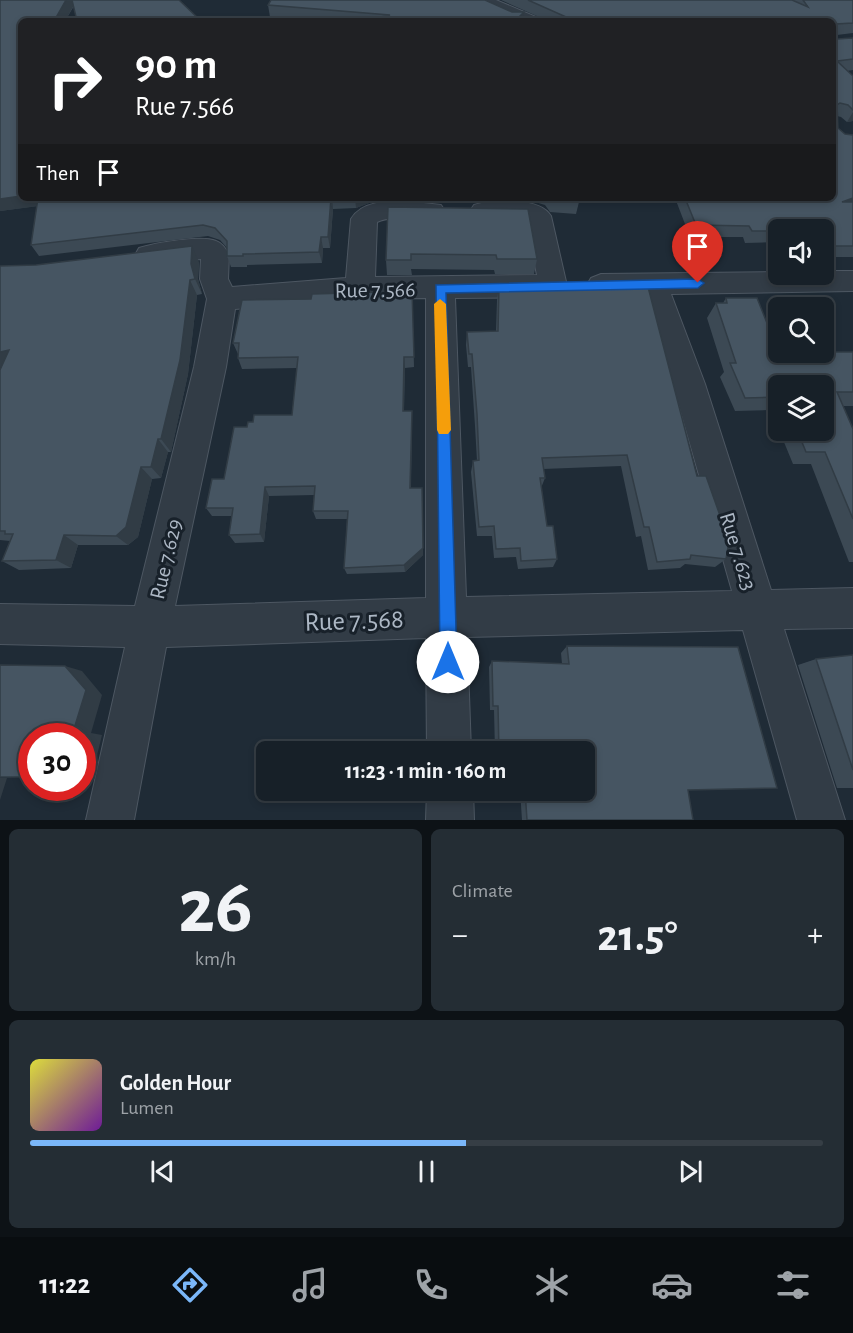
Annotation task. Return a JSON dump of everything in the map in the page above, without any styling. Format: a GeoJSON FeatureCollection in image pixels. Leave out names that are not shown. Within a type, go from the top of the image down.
{"type":"FeatureCollection","features":[{"type":"Feature","properties":{"kind":"street"},"geometry":{"type":"LineString","coordinates":[[480,0],[522,18]]}},
{"type":"Feature","properties":{"kind":"street"},"geometry":{"type":"LineString","coordinates":[[360,288],[364,219],[368,214],[378,211],[535,213],[540,220],[553,286]]}},
{"type":"Feature","properties":{"kind":"street"},"geometry":{"type":"LineString","coordinates":[[128,257],[208,248],[215,254],[214,279],[222,299]]}},
{"type":"Feature","properties":{"kind":"street","name":"Rue 7.566"},"geometry":{"type":"LineString","coordinates":[[222,299],[360,288],[853,281]]}},
{"type":"Feature","properties":{"kind":"street","name":"Rue 7.623"},"geometry":{"type":"LineString","coordinates":[[654,284],[689,384],[821,820]]}},
{"type":"Feature","properties":{"kind":"street"},"geometry":{"type":"LineString","coordinates":[[440,288],[449,741]]}},
{"type":"Feature","properties":{"kind":"street","name":"Rue 7.629"},"geometry":{"type":"LineString","coordinates":[[110,820],[150,627],[210,367],[222,299]]}},
{"type":"Feature","properties":{"kind":"street","name":"Rue 7.568"},"geometry":{"type":"LineString","coordinates":[[0,624],[150,627],[448,617],[853,608]]}},
{"type":"Feature","properties":{"kind":"street"},"geometry":{"type":"LineString","coordinates":[[450,801],[450,820]]}},
{"type":"Feature","properties":{"kind":"building"},"geometry":{"type":"Polygon","coordinates":[[[0,0],[66,0],[56,18],[18,18],[18,196],[0,199],[0,0]]]}},
{"type":"Feature","properties":{"kind":"building"},"geometry":{"type":"Polygon","coordinates":[[[72,0],[179,0],[198,18],[76,18],[72,0]]]}},
{"type":"Feature","properties":{"kind":"building"},"geometry":{"type":"Polygon","coordinates":[[[271,0],[485,0],[512,12],[524,12],[518,18],[376,18],[390,15],[268,5],[271,0]]]}},
{"type":"Feature","properties":{"kind":"building"},"geometry":{"type":"Polygon","coordinates":[[[528,0],[792,0],[808,7],[803,0],[853,0],[853,23],[836,24],[836,18],[568,18],[528,0]]]}},
{"type":"Feature","properties":{"kind":"building"},"geometry":{"type":"Polygon","coordinates":[[[836,24],[837,39],[853,38],[853,59],[837,61],[853,76],[853,110],[848,105],[840,103],[837,105],[838,128],[845,134],[853,135],[853,198],[842,202],[853,202],[853,246],[834,246],[834,219],[768,219],[768,231],[752,231],[749,226],[696,225],[686,201],[836,201],[836,24]]]}},
{"type":"Feature","properties":{"kind":"building"},"geometry":{"type":"Polygon","coordinates":[[[38,201],[331,201],[328,237],[321,237],[319,252],[227,256],[227,241],[215,228],[203,225],[31,245],[38,201]]]}},
{"type":"Feature","properties":{"kind":"building"},"geometry":{"type":"Polygon","coordinates":[[[388,207],[528,209],[537,259],[497,259],[496,255],[411,254],[411,260],[386,260],[388,207]]]}},
{"type":"Feature","properties":{"kind":"building"},"geometry":{"type":"Polygon","coordinates":[[[192,246],[191,264],[195,279],[190,280],[180,360],[161,439],[158,439],[151,467],[141,467],[126,527],[116,536],[64,535],[56,560],[2,561],[13,534],[0,531],[0,370],[9,350],[0,352],[0,266],[36,265],[192,246]]]}},
{"type":"Feature","properties":{"kind":"building"},"geometry":{"type":"Polygon","coordinates":[[[647,283],[697,476],[706,476],[729,541],[726,559],[691,555],[690,559],[657,562],[649,527],[644,527],[627,455],[542,458],[545,478],[540,478],[547,526],[553,526],[557,559],[521,561],[520,548],[496,549],[494,526],[479,527],[473,461],[479,460],[477,414],[472,354],[469,354],[467,332],[498,331],[499,286],[647,283]]]}},
{"type":"Feature","properties":{"kind":"building"},"geometry":{"type":"Polygon","coordinates":[[[384,290],[412,290],[414,357],[404,357],[403,411],[412,411],[410,488],[422,488],[423,548],[404,565],[344,568],[348,511],[313,511],[315,486],[265,487],[260,534],[229,535],[233,508],[206,508],[212,479],[224,479],[234,427],[247,427],[248,422],[253,422],[254,415],[292,415],[298,357],[238,358],[239,343],[233,343],[242,300],[311,299],[312,294],[384,292],[384,290]]]}},
{"type":"Feature","properties":{"kind":"building"},"geometry":{"type":"Polygon","coordinates":[[[726,298],[757,298],[768,326],[768,363],[834,363],[834,352],[853,352],[853,392],[837,392],[853,429],[853,519],[825,452],[806,452],[802,441],[834,441],[834,375],[768,375],[768,397],[745,398],[730,363],[736,363],[716,303],[727,303],[726,298]]]}},
{"type":"Feature","properties":{"kind":"building"},"geometry":{"type":"Polygon","coordinates":[[[567,646],[738,647],[777,788],[688,790],[693,820],[527,820],[526,801],[595,801],[595,741],[499,741],[498,706],[493,706],[492,661],[569,664],[567,646]]]}},
{"type":"Feature","properties":{"kind":"building"},"geometry":{"type":"Polygon","coordinates":[[[853,655],[853,770],[816,659],[853,655]]]}},
{"type":"Feature","properties":{"kind":"building"},"geometry":{"type":"Polygon","coordinates":[[[0,665],[65,666],[86,690],[76,723],[18,723],[18,777],[0,777],[0,665]]]}},
{"type":"Feature","properties":{"kind":"slow traffic"},"geometry":{"type":"LineString","coordinates":[[440,304],[444,430]]}},
{"type":"Feature","properties":{"kind":"route"},"geometry":{"type":"LineString","coordinates":[[448,662],[440,288],[698,283]]}}]}
